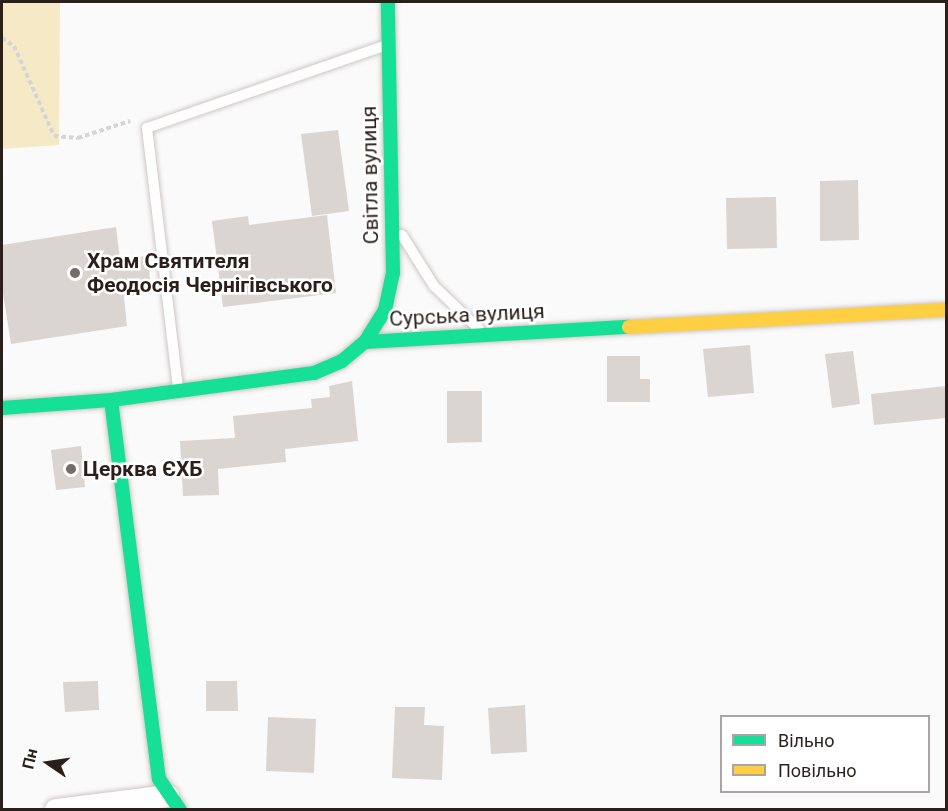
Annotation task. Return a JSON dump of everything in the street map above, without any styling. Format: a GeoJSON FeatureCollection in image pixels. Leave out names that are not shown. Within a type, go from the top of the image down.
{"type":"FeatureCollection","features":[{"type":"Feature","properties":{"kind":"street","name":"Світла вулиця"},"geometry":{"type":"LineString","coordinates":[[365,342],[385,310],[393,273],[388,2]]}},
{"type":"Feature","properties":{"kind":"street","name":"Сурська вулиця"},"geometry":{"type":"LineString","coordinates":[[2,408],[111,400],[314,373],[342,361],[365,342],[946,309]]}},
{"type":"Feature","properties":{"kind":"street"},"geometry":{"type":"LineString","coordinates":[[56,810],[174,803],[159,779],[111,400]]}},
{"type":"Feature","properties":{"kind":"lane"},"geometry":{"type":"LineString","coordinates":[[179,391],[147,128],[388,45]]}},
{"type":"Feature","properties":{"kind":"lane"},"geometry":{"type":"LineString","coordinates":[[392,220],[434,286],[486,335]]}},
{"type":"Feature","properties":{"kind":"path"},"geometry":{"type":"LineString","coordinates":[[2,38],[14,46],[54,136],[78,138],[129,121],[147,128]]}},
{"type":"Feature","properties":{"kind":"shaded area"},"geometry":{"type":"Polygon","coordinates":[[[2,2],[60,2],[59,145],[2,149],[2,2]]]}},
{"type":"Feature","properties":{"kind":"building"},"geometry":{"type":"Polygon","coordinates":[[[338,130],[349,211],[312,216],[301,134],[338,130]]]}},
{"type":"Feature","properties":{"kind":"building"},"geometry":{"type":"Polygon","coordinates":[[[858,180],[859,240],[820,241],[820,181],[858,180]]]}},
{"type":"Feature","properties":{"kind":"building"},"geometry":{"type":"Polygon","coordinates":[[[776,197],[777,248],[727,249],[726,198],[776,197]]]}},
{"type":"Feature","properties":{"kind":"building"},"geometry":{"type":"Polygon","coordinates":[[[327,215],[336,293],[223,307],[212,221],[248,216],[249,225],[327,215]]]}},
{"type":"Feature","properties":{"kind":"building","name":"Храм Святителя Феодосія Чернігівського"},"geometry":{"type":"Polygon","coordinates":[[[116,227],[120,259],[148,256],[151,293],[124,297],[127,326],[11,344],[2,287],[2,245],[116,227]]]}},
{"type":"Feature","properties":{"kind":"building"},"geometry":{"type":"Polygon","coordinates":[[[750,345],[754,393],[708,397],[703,349],[750,345]]]}},
{"type":"Feature","properties":{"kind":"building"},"geometry":{"type":"Polygon","coordinates":[[[853,351],[860,404],[832,408],[825,354],[853,351]]]}},
{"type":"Feature","properties":{"kind":"building"},"geometry":{"type":"Polygon","coordinates":[[[607,356],[640,356],[640,379],[650,379],[650,402],[607,402],[607,356]]]}},
{"type":"Feature","properties":{"kind":"building"},"geometry":{"type":"Polygon","coordinates":[[[352,381],[358,441],[285,449],[286,462],[218,469],[219,495],[183,496],[180,441],[235,438],[233,416],[312,408],[311,399],[330,397],[329,386],[352,381]]]}},
{"type":"Feature","properties":{"kind":"building"},"geometry":{"type":"Polygon","coordinates":[[[946,386],[946,418],[874,425],[871,394],[946,386]]]}},
{"type":"Feature","properties":{"kind":"building"},"geometry":{"type":"Polygon","coordinates":[[[447,391],[482,391],[482,442],[447,443],[447,391]]]}},
{"type":"Feature","properties":{"kind":"building"},"geometry":{"type":"Polygon","coordinates":[[[81,446],[85,487],[56,490],[51,450],[81,446]]]}},
{"type":"Feature","properties":{"kind":"building"},"geometry":{"type":"Polygon","coordinates":[[[98,681],[99,710],[65,712],[63,682],[98,681]]]}},
{"type":"Feature","properties":{"kind":"building"},"geometry":{"type":"Polygon","coordinates":[[[206,681],[237,681],[238,711],[206,711],[206,681]]]}},
{"type":"Feature","properties":{"kind":"building"},"geometry":{"type":"Polygon","coordinates":[[[525,705],[527,752],[491,754],[488,708],[525,705]]]}},
{"type":"Feature","properties":{"kind":"building"},"geometry":{"type":"Polygon","coordinates":[[[395,707],[425,707],[424,725],[444,726],[442,780],[392,778],[395,707]]]}},
{"type":"Feature","properties":{"kind":"building"},"geometry":{"type":"Polygon","coordinates":[[[268,717],[316,719],[314,773],[266,771],[268,717]]]}},
{"type":"Feature","properties":{"kind":"traffic: fast"},"geometry":{"type":"LineString","coordinates":[[365,342],[385,310],[393,273],[388,2]]}},
{"type":"Feature","properties":{"kind":"traffic: fast"},"geometry":{"type":"LineString","coordinates":[[2,408],[111,400],[314,373],[342,361],[365,342],[629,327]]}},
{"type":"Feature","properties":{"kind":"traffic: fast"},"geometry":{"type":"LineString","coordinates":[[111,400],[159,779],[180,810]]}},
{"type":"Feature","properties":{"kind":"traffic: slow"},"geometry":{"type":"LineString","coordinates":[[629,327],[946,310]]}},
{"type":"Feature","properties":{"kind":"place","name":"Храм Святителя Феодосія Чернігівського"},"geometry":{"type":"Point","coordinates":[75,273]}},
{"type":"Feature","properties":{"kind":"place","name":"Церква ЄХБ"},"geometry":{"type":"Point","coordinates":[71,469]}}]}
